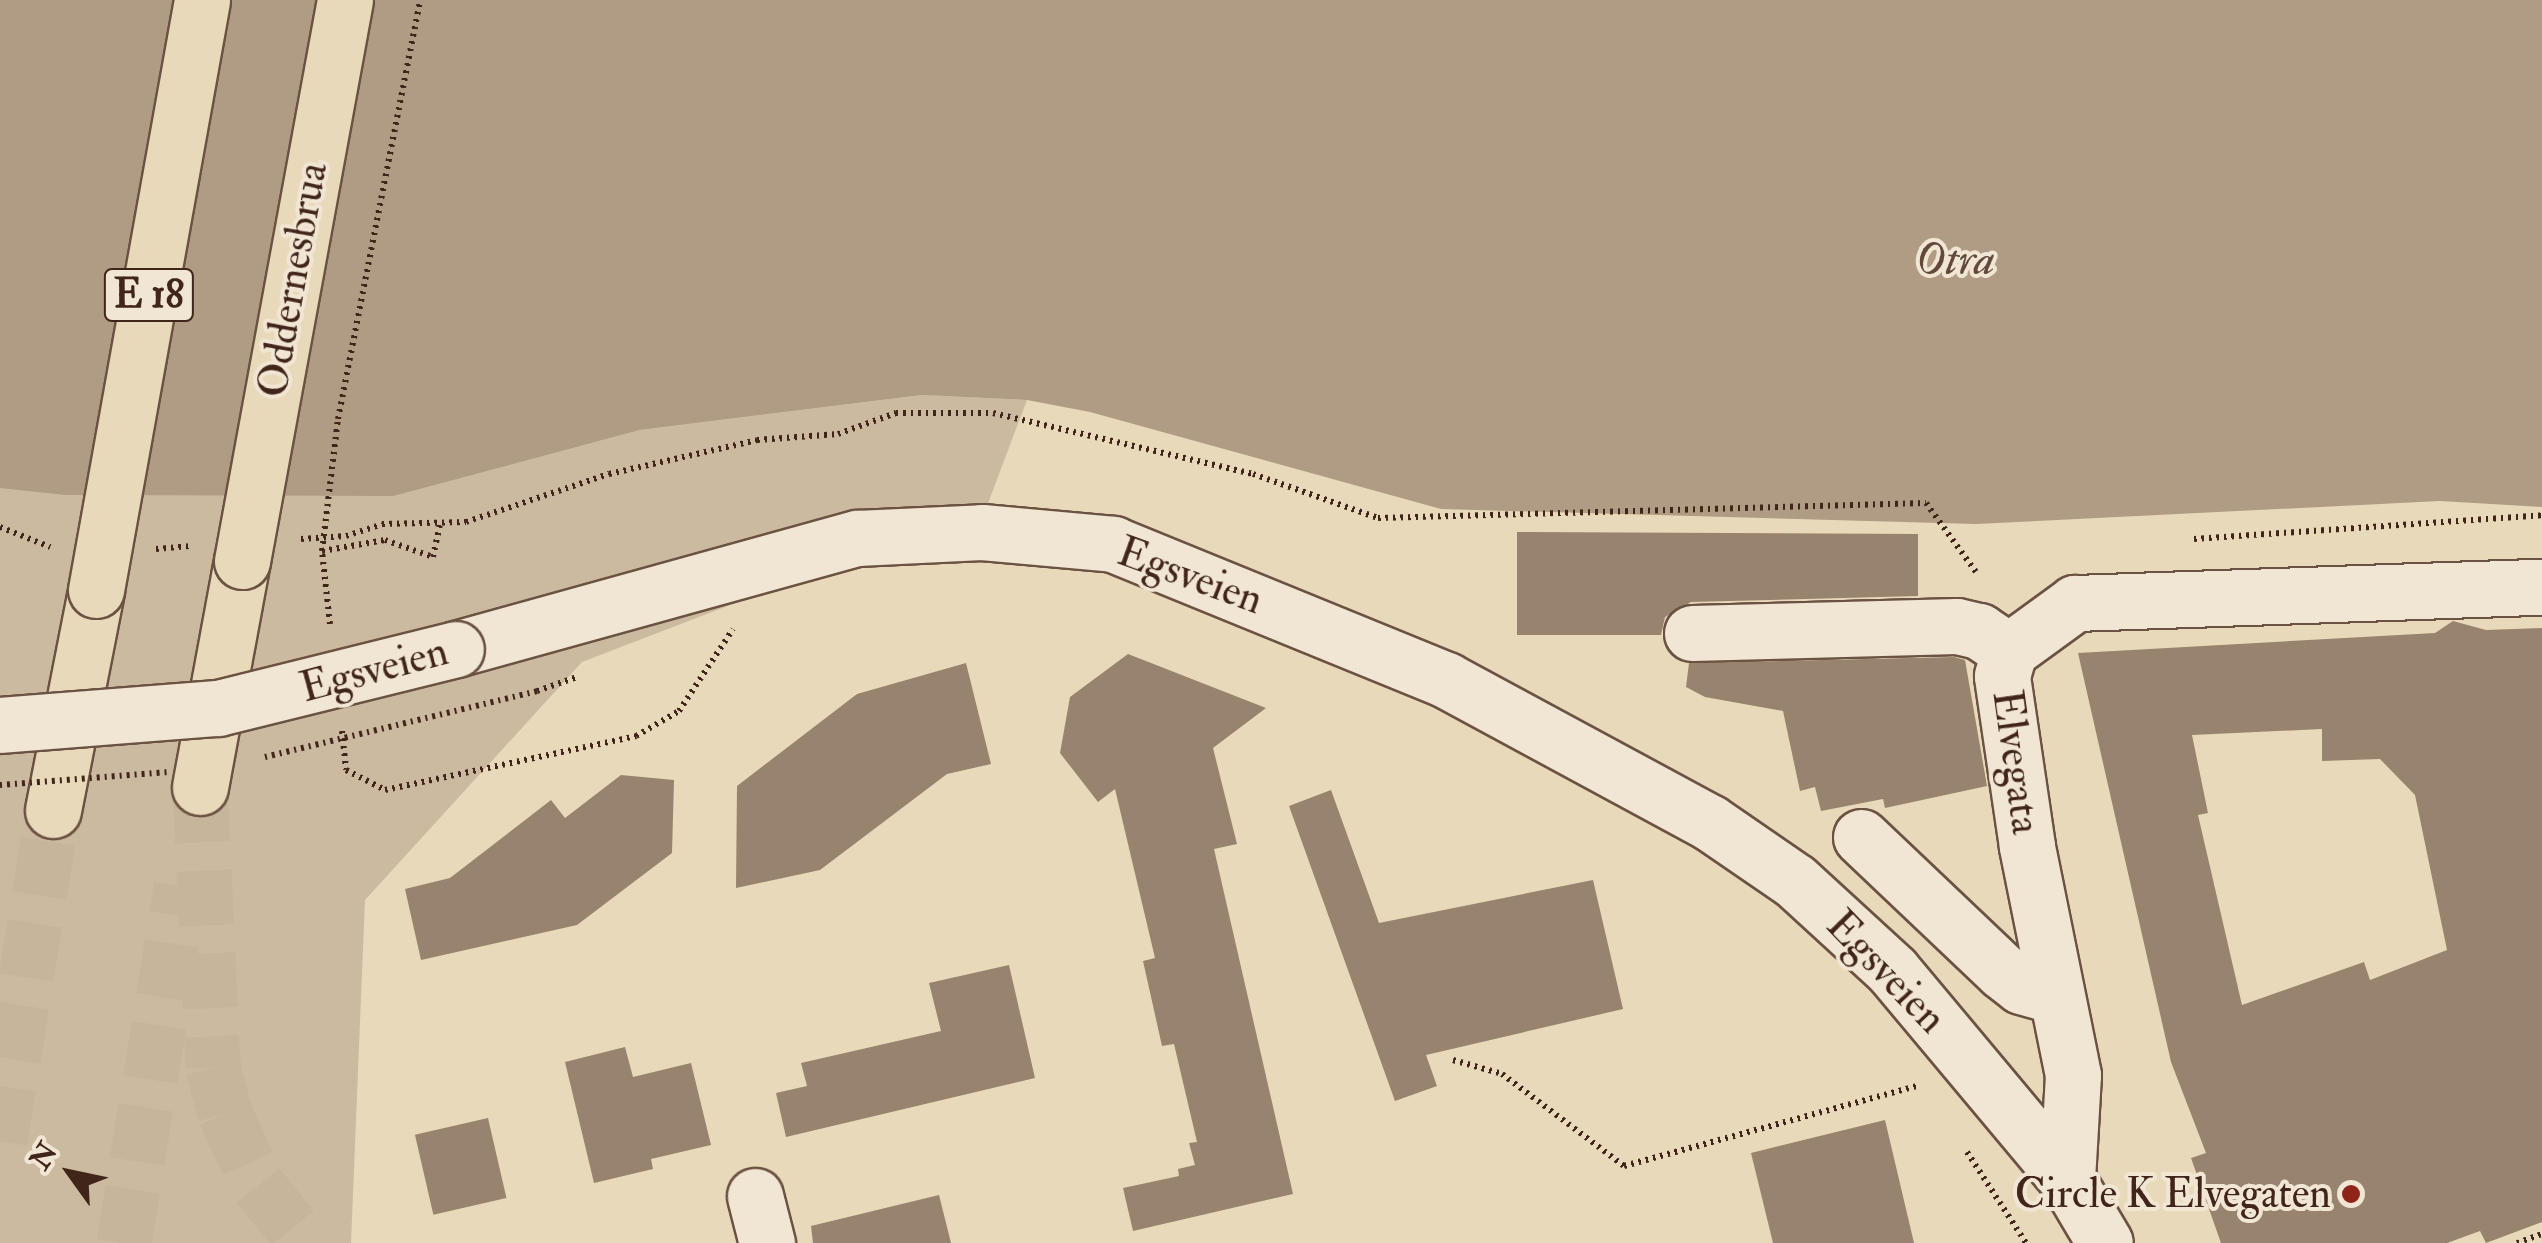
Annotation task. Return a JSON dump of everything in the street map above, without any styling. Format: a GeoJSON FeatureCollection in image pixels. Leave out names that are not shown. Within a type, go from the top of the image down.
{"type":"FeatureCollection","features":[{"type":"Feature","properties":{"kind":"highway","name":"E 18"},"geometry":{"type":"LineString","coordinates":[[53,810],[79,570],[202,0]]}},
{"type":"Feature","properties":{"kind":"highway","name":"Oddernesbrua"},"geometry":{"type":"LineString","coordinates":[[200,787],[345,0]]}},
{"type":"Feature","properties":{"kind":"street","name":"Egsveien"},"geometry":{"type":"LineString","coordinates":[[0,725],[218,708],[456,648],[857,538],[982,532],[1114,544],[1446,680],[1709,822],[1795,881],[1892,970],[2068,1179],[2105,1243]]}},
{"type":"Feature","properties":{"kind":"street","name":"Elvegata"},"geometry":{"type":"LineString","coordinates":[[2068,1179],[2073,1075],[2002,676],[2018,642],[2075,603],[2542,587]]}},
{"type":"Feature","properties":{"kind":"street"},"geometry":{"type":"LineString","coordinates":[[1692,633],[1957,626],[2018,642]]}},
{"type":"Feature","properties":{"kind":"street"},"geometry":{"type":"LineString","coordinates":[[1861,837],[2002,971],[2021,986],[2056,996]]}},
{"type":"Feature","properties":{"kind":"path"},"geometry":{"type":"LineString","coordinates":[[330,630],[322,551],[338,419],[420,0]]}},
{"type":"Feature","properties":{"kind":"path"},"geometry":{"type":"LineString","coordinates":[[135,550],[241,549],[346,536],[382,524],[466,522],[609,474],[757,440],[838,434],[896,413],[993,413],[1253,474],[1378,518],[1926,504],[2018,642]]}},
{"type":"Feature","properties":{"kind":"path"},"geometry":{"type":"LineString","coordinates":[[322,551],[384,540],[433,557],[440,524]]}},
{"type":"Feature","properties":{"kind":"path"},"geometry":{"type":"LineString","coordinates":[[0,527],[79,570]]}},
{"type":"Feature","properties":{"kind":"path"},"geometry":{"type":"LineString","coordinates":[[340,710],[346,770],[385,790],[425,784],[636,736],[679,711],[736,624]]}},
{"type":"Feature","properties":{"kind":"path"},"geometry":{"type":"LineString","coordinates":[[1453,1060],[1502,1074],[1624,1166],[1917,1086]]}},
{"type":"Feature","properties":{"kind":"path"},"geometry":{"type":"LineString","coordinates":[[1904,1071],[1925,1095]]}},
{"type":"Feature","properties":{"kind":"path"},"geometry":{"type":"LineString","coordinates":[[1954,1135],[2026,1243]]}},
{"type":"Feature","properties":{"kind":"path"},"geometry":{"type":"LineString","coordinates":[[2517,1243],[2542,1234]]}},
{"type":"Feature","properties":{"kind":"shaded area"},"geometry":{"type":"Polygon","coordinates":[[[922,395],[1027,400],[987,506],[582,662],[365,900],[351,1243],[0,1243],[0,447],[394,496],[640,430],[922,395]]]}},
{"type":"Feature","properties":{"kind":"water","name":"Otra"},"geometry":{"type":"Polygon","coordinates":[[[0,0],[2542,0],[2542,507],[2440,501],[1976,524],[1441,509],[1090,412],[1027,400],[922,395],[640,430],[394,496],[65,495],[0,488],[0,0]]]}},
{"type":"Feature","properties":{"kind":"building"},"geometry":{"type":"Polygon","coordinates":[[[1517,532],[1918,534],[1918,596],[1691,602],[1665,617],[1661,635],[1517,635],[1517,532]]]}},
{"type":"Feature","properties":{"kind":"building"},"geometry":{"type":"Polygon","coordinates":[[[2453,621],[2486,630],[2542,628],[2542,1222],[2486,1243],[2480,1231],[2447,1243],[2221,1243],[2191,1158],[2206,1153],[2171,1062],[2078,653],[2435,633],[2453,621]],[[2322,729],[2192,735],[2208,813],[2198,815],[2242,1005],[2364,962],[2370,980],[2447,950],[2415,795],[2380,759],[2322,761],[2322,729]]]}},
{"type":"Feature","properties":{"kind":"building"},"geometry":{"type":"Polygon","coordinates":[[[1128,654],[1266,708],[1213,748],[1237,844],[1214,849],[1293,1194],[1133,1231],[1123,1188],[1179,1176],[1178,1169],[1195,1165],[1189,1143],[1197,1142],[1174,1044],[1162,1046],[1143,961],[1155,958],[1115,789],[1098,802],[1060,753],[1070,697],[1128,654]]]}},
{"type":"Feature","properties":{"kind":"building"},"geometry":{"type":"Polygon","coordinates":[[[1954,657],[1965,660],[1987,786],[1885,808],[1883,799],[1821,811],[1815,787],[1800,791],[1783,711],[1705,697],[1686,687],[1689,663],[1954,657]]]}},
{"type":"Feature","properties":{"kind":"building"},"geometry":{"type":"Polygon","coordinates":[[[966,663],[991,764],[947,774],[820,870],[736,888],[737,786],[857,694],[966,663]]]}},
{"type":"Feature","properties":{"kind":"building"},"geometry":{"type":"Polygon","coordinates":[[[621,775],[674,780],[672,853],[577,925],[421,960],[405,889],[450,878],[551,800],[565,818],[621,775]]]}},
{"type":"Feature","properties":{"kind":"building"},"geometry":{"type":"Polygon","coordinates":[[[1331,790],[1379,923],[1593,880],[1623,1009],[1426,1055],[1437,1086],[1395,1101],[1289,806],[1331,790]]]}},
{"type":"Feature","properties":{"kind":"building"},"geometry":{"type":"Polygon","coordinates":[[[1009,965],[1035,1078],[786,1137],[776,1093],[807,1086],[801,1063],[941,1031],[929,983],[1009,965]]]}},
{"type":"Feature","properties":{"kind":"building"},"geometry":{"type":"Polygon","coordinates":[[[625,1047],[633,1077],[691,1063],[711,1145],[651,1159],[653,1169],[594,1183],[565,1062],[625,1047]]]}},
{"type":"Feature","properties":{"kind":"building"},"geometry":{"type":"Polygon","coordinates":[[[488,1118],[506,1198],[433,1215],[415,1135],[488,1118]]]}},
{"type":"Feature","properties":{"kind":"building"},"geometry":{"type":"Polygon","coordinates":[[[1885,1120],[1914,1243],[1773,1243],[1751,1153],[1885,1120]]]}},
{"type":"Feature","properties":{"kind":"building"},"geometry":{"type":"Polygon","coordinates":[[[939,1195],[951,1243],[813,1243],[811,1226],[939,1195]]]}},
{"type":"Feature","properties":{"kind":"tunnel"},"geometry":{"type":"LineString","coordinates":[[200,787],[213,1067],[225,1113],[258,1185],[305,1243]]}},
{"type":"Feature","properties":{"kind":"tunnel"},"geometry":{"type":"LineString","coordinates":[[0,1141],[53,810]]}},
{"type":"Feature","properties":{"kind":"tunnel"},"geometry":{"type":"LineString","coordinates":[[124,1243],[181,886]]}},
{"type":"Feature","properties":{"kind":"place","name":"Circle K Elvegaten"},"geometry":{"type":"Point","coordinates":[2351,1194]}}]}
